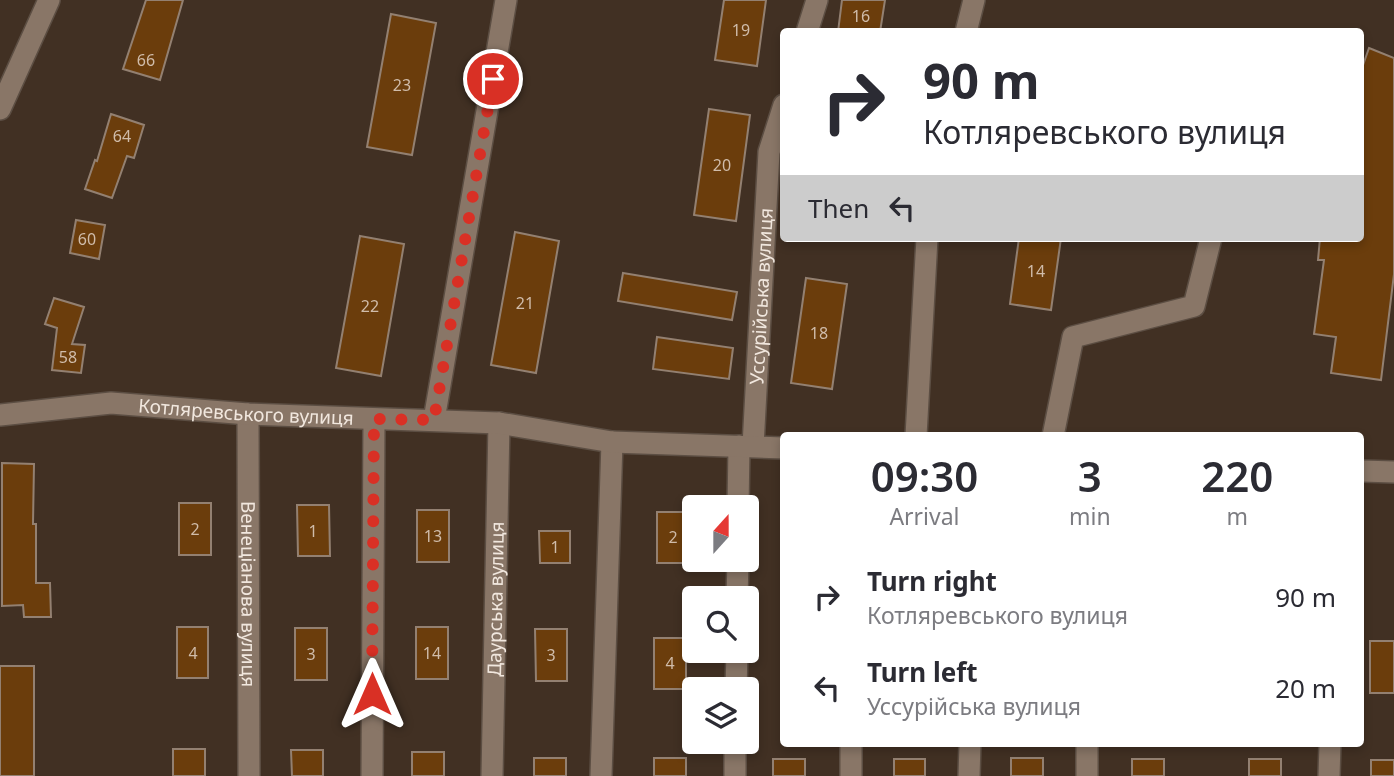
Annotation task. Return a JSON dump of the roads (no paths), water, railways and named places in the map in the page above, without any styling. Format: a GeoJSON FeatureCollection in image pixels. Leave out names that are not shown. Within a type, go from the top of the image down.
{"type":"FeatureCollection","features":[{"type":"Feature","properties":{"kind":"street"},"geometry":{"type":"LineString","coordinates":[[0,109],[49,0]]}},
{"type":"Feature","properties":{"kind":"street"},"geometry":{"type":"LineString","coordinates":[[434,420],[506,0]]}},
{"type":"Feature","properties":{"kind":"street"},"geometry":{"type":"LineString","coordinates":[[808,28],[817,0]]}},
{"type":"Feature","properties":{"kind":"street"},"geometry":{"type":"LineString","coordinates":[[968,28],[974,0]]}},
{"type":"Feature","properties":{"kind":"street","name":"Уссурійська вулиця"},"geometry":{"type":"LineString","coordinates":[[740,495],[746,446],[769,152],[780,118]]}},
{"type":"Feature","properties":{"kind":"street"},"geometry":{"type":"LineString","coordinates":[[916,432],[927,242]]}},
{"type":"Feature","properties":{"kind":"street"},"geometry":{"type":"LineString","coordinates":[[1054,432],[1073,337],[1194,306],[1209,242]]}},
{"type":"Feature","properties":{"kind":"street","name":"Котляревського вулиця"},"geometry":{"type":"LineString","coordinates":[[0,415],[111,403],[248,414],[499,424],[612,442],[780,448]]}},
{"type":"Feature","properties":{"kind":"street","name":"Венеціанова вулиця"},"geometry":{"type":"LineString","coordinates":[[248,414],[249,776]]}},
{"type":"Feature","properties":{"kind":"street"},"geometry":{"type":"LineString","coordinates":[[372,776],[374,419]]}},
{"type":"Feature","properties":{"kind":"street","name":"Даурська вулиця"},"geometry":{"type":"LineString","coordinates":[[492,776],[499,424]]}},
{"type":"Feature","properties":{"kind":"street"},"geometry":{"type":"LineString","coordinates":[[601,776],[612,442]]}},
{"type":"Feature","properties":{"kind":"street"},"geometry":{"type":"LineString","coordinates":[[1364,471],[1394,472]]}},
{"type":"Feature","properties":{"kind":"street"},"geometry":{"type":"LineString","coordinates":[[851,747],[851,776]]}},
{"type":"Feature","properties":{"kind":"street"},"geometry":{"type":"LineString","coordinates":[[969,776],[970,747]]}},
{"type":"Feature","properties":{"kind":"street"},"geometry":{"type":"LineString","coordinates":[[1087,747],[1087,776]]}},
{"type":"Feature","properties":{"kind":"street"},"geometry":{"type":"LineString","coordinates":[[1329,776],[1330,747]]}},
{"type":"Feature","properties":{"kind":"street"},"geometry":{"type":"LineString","coordinates":[[735,754],[735,776]]}}]}
